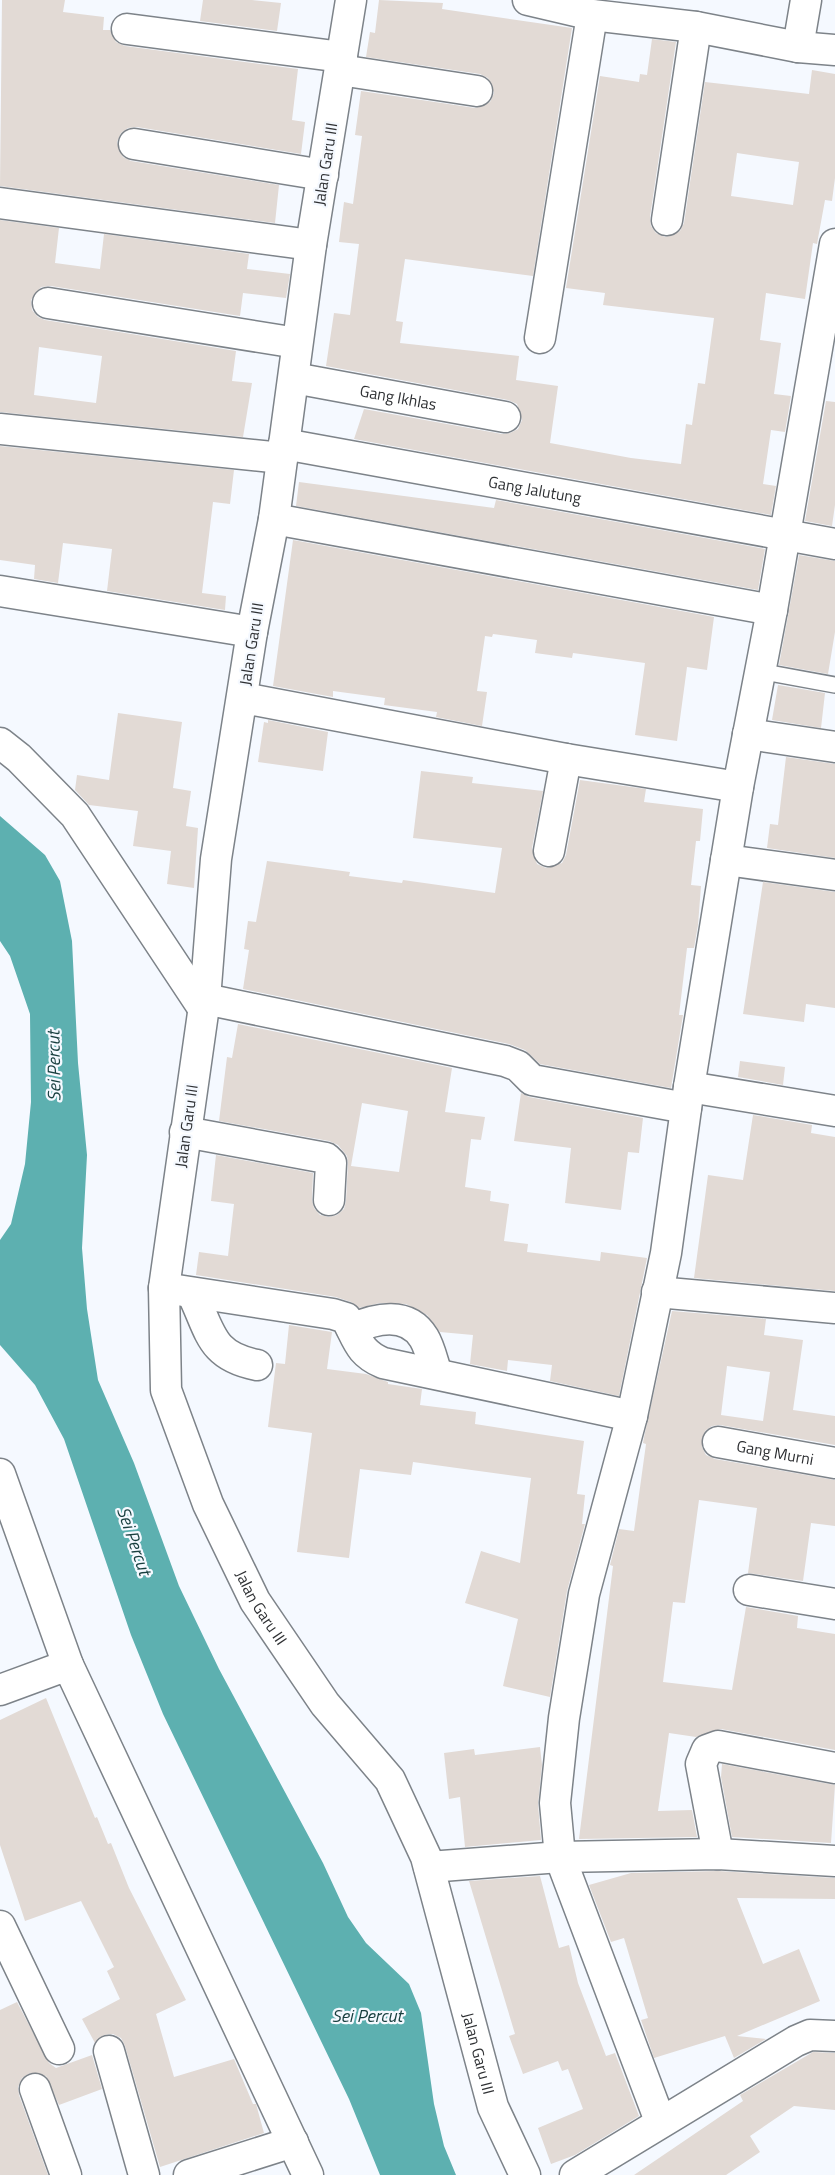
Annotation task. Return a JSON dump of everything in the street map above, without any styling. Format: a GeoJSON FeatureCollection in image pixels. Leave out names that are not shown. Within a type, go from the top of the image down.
{"type":"FeatureCollection","features":[{"type":"Feature","properties":{"kind":"street","name":"Jalan Garu III"},"geometry":{"type":"LineString","coordinates":[[351,0],[311,245],[274,519],[252,632],[216,859],[204,1004],[185,1132],[178,1291],[166,1390],[208,1504],[255,1601],[325,1704],[390,1780],[429,1867],[493,2107],[525,2175]]}},
{"type":"Feature","properties":{"kind":"street"},"geometry":{"type":"LineString","coordinates":[[528,0],[592,15],[696,27],[798,47],[835,50]]}},
{"type":"Feature","properties":{"kind":"street"},"geometry":{"type":"LineString","coordinates":[[798,47],[806,0]]}},
{"type":"Feature","properties":{"kind":"street"},"geometry":{"type":"LineString","coordinates":[[540,338],[592,15]]}},
{"type":"Feature","properties":{"kind":"street"},"geometry":{"type":"LineString","coordinates":[[667,220],[696,27]]}},
{"type":"Feature","properties":{"kind":"street"},"geometry":{"type":"LineString","coordinates":[[127,29],[341,63],[477,91]]}},
{"type":"Feature","properties":{"kind":"street"},"geometry":{"type":"LineString","coordinates":[[134,144],[323,175]]}},
{"type":"Feature","properties":{"kind":"street"},"geometry":{"type":"LineString","coordinates":[[0,203],[311,245]]}},
{"type":"Feature","properties":{"kind":"street"},"geometry":{"type":"LineString","coordinates":[[660,2121],[560,1857],[555,1803],[564,1718],[584,1594],[632,1416],[666,1253],[687,1098],[758,671],[826,348],[835,244]]}},
{"type":"Feature","properties":{"kind":"street"},"geometry":{"type":"LineString","coordinates":[[48,303],[297,343]]}},
{"type":"Feature","properties":{"kind":"street","name":"Gang Ikhlas"},"geometry":{"type":"LineString","coordinates":[[294,378],[505,417]]}},
{"type":"Feature","properties":{"kind":"street","name":"Gang Jalutung"},"geometry":{"type":"LineString","coordinates":[[0,429],[283,451],[835,544]]}},
{"type":"Feature","properties":{"kind":"street"},"geometry":{"type":"LineString","coordinates":[[274,519],[772,610]]}},
{"type":"Feature","properties":{"kind":"street"},"geometry":{"type":"LineString","coordinates":[[0,591],[252,632]]}},
{"type":"Feature","properties":{"kind":"street"},"geometry":{"type":"LineString","coordinates":[[243,698],[566,759],[738,787]]}},
{"type":"Feature","properties":{"kind":"street"},"geometry":{"type":"LineString","coordinates":[[748,734],[835,747]]}},
{"type":"Feature","properties":{"kind":"street"},"geometry":{"type":"LineString","coordinates":[[0,743],[20,758],[75,815],[204,1004],[505,1061],[518,1066],[532,1080],[687,1098],[835,1111]]}},
{"type":"Feature","properties":{"kind":"street"},"geometry":{"type":"LineString","coordinates":[[549,851],[566,759]]}},
{"type":"Feature","properties":{"kind":"street"},"geometry":{"type":"LineString","coordinates":[[726,860],[835,874]]}},
{"type":"Feature","properties":{"kind":"street"},"geometry":{"type":"LineString","coordinates":[[185,1132],[326,1158],[331,1163],[332,1170],[329,1200]]}},
{"type":"Feature","properties":{"kind":"street"},"geometry":{"type":"LineString","coordinates":[[178,1291],[333,1314],[346,1318],[359,1345],[368,1357],[383,1363],[632,1416]]}},
{"type":"Feature","properties":{"kind":"street"},"geometry":{"type":"LineString","coordinates":[[178,1291],[222,1352],[235,1361],[257,1365]]}},
{"type":"Feature","properties":{"kind":"street"},"geometry":{"type":"LineString","coordinates":[[657,1292],[835,1308]]}},
{"type":"Feature","properties":{"kind":"street"},"geometry":{"type":"LineString","coordinates":[[352,1329],[370,1320],[388,1318],[413,1324],[425,1339],[437,1374]]}},
{"type":"Feature","properties":{"kind":"street","name":"Gang Murni"},"geometry":{"type":"LineString","coordinates":[[718,1442],[835,1463]]}},
{"type":"Feature","properties":{"kind":"street"},"geometry":{"type":"LineString","coordinates":[[0,1474],[68,1665],[308,2175]]}},
{"type":"Feature","properties":{"kind":"street"},"geometry":{"type":"LineString","coordinates":[[748,1590],[835,1604]]}},
{"type":"Feature","properties":{"kind":"street"},"geometry":{"type":"LineString","coordinates":[[0,1690],[68,1665]]}},
{"type":"Feature","properties":{"kind":"street"},"geometry":{"type":"LineString","coordinates":[[718,1854],[701,1764],[706,1750],[718,1746],[835,1768]]}},
{"type":"Feature","properties":{"kind":"street"},"geometry":{"type":"LineString","coordinates":[[429,1867],[560,1857],[718,1854],[835,1862]]}},
{"type":"Feature","properties":{"kind":"street"},"geometry":{"type":"LineString","coordinates":[[0,1926],[11,1979],[59,2049]]}},
{"type":"Feature","properties":{"kind":"street"},"geometry":{"type":"LineString","coordinates":[[575,2175],[660,2121],[796,2041],[810,2035],[835,2036]]}},
{"type":"Feature","properties":{"kind":"street"},"geometry":{"type":"LineString","coordinates":[[109,2051],[144,2175]]}},
{"type":"Feature","properties":{"kind":"street"},"geometry":{"type":"LineString","coordinates":[[35,2089],[66,2175]]}},
{"type":"Feature","properties":{"kind":"street"},"geometry":{"type":"LineString","coordinates":[[189,2175],[293,2142]]}},
{"type":"Feature","properties":{"kind":"lane"},"geometry":{"type":"LineString","coordinates":[[758,671],[835,685]]}},
{"type":"Feature","properties":{"kind":"water","name":"Sei Percut"},"geometry":{"type":"Polygon","coordinates":[[[0,816],[45,855],[60,881],[72,941],[78,1063],[87,1155],[82,1248],[87,1309],[98,1380],[134,1463],[179,1586],[219,1669],[323,1863],[348,1917],[366,1943],[409,1984],[421,2013],[434,2104],[444,2146],[456,2175],[380,2175],[349,2099],[163,1714],[131,1635],[64,1439],[35,1385],[0,1345],[0,1240],[11,1224],[25,1164],[31,1102],[30,1014],[10,956],[0,941],[0,816]]]}},
{"type":"Feature","properties":{"kind":"building"},"geometry":{"type":"Polygon","coordinates":[[[2,0],[65,0],[63,12],[104,17],[103,30],[110,30],[116,42],[125,46],[298,69],[292,120],[305,122],[301,154],[137,127],[128,128],[121,133],[117,142],[123,157],[131,161],[279,185],[275,223],[0,186],[2,0]]]}},
{"type":"Feature","properties":{"kind":"building"},"geometry":{"type":"Polygon","coordinates":[[[203,0],[252,0],[281,3],[277,31],[200,21],[203,0]]]}},
{"type":"Feature","properties":{"kind":"building"},"geometry":{"type":"Polygon","coordinates":[[[379,0],[443,3],[442,9],[572,28],[533,276],[405,259],[396,321],[403,322],[400,343],[519,356],[516,380],[558,386],[550,443],[631,458],[681,464],[686,424],[692,425],[698,383],[705,384],[714,318],[603,305],[605,293],[566,288],[600,76],[639,82],[640,74],[647,75],[652,39],[676,42],[650,217],[651,226],[656,233],[665,237],[680,231],[684,223],[705,82],[809,94],[812,70],[835,74],[835,178],[832,201],[825,200],[817,244],[813,243],[805,299],[766,293],[760,340],[781,343],[774,394],[791,396],[785,432],[771,430],[763,484],[776,486],[771,515],[354,439],[364,409],[502,434],[518,429],[522,420],[517,404],[508,400],[326,366],[334,313],[350,315],[359,244],[339,242],[344,202],[353,204],[362,136],[355,135],[361,91],[475,108],[490,102],[494,93],[488,78],[480,74],[366,57],[370,32],[375,33],[379,0]],[[737,153],[731,196],[793,205],[799,162],[737,153]]]}},
{"type":"Feature","properties":{"kind":"building"},"geometry":{"type":"Polygon","coordinates":[[[0,220],[59,228],[55,263],[100,269],[104,234],[249,254],[247,269],[290,274],[286,298],[243,293],[240,316],[51,286],[41,287],[31,300],[32,310],[38,317],[45,320],[236,351],[232,381],[252,383],[243,437],[0,412],[0,220]],[[39,347],[34,395],[96,403],[102,356],[39,347]]]}},
{"type":"Feature","properties":{"kind":"building"},"geometry":{"type":"Polygon","coordinates":[[[826,401],[835,402],[835,505],[832,526],[805,521],[826,401]]]}},
{"type":"Feature","properties":{"kind":"building"},"geometry":{"type":"Polygon","coordinates":[[[0,446],[234,470],[230,504],[213,502],[202,593],[226,596],[225,610],[107,591],[112,549],[63,543],[58,583],[34,579],[35,565],[0,560],[0,446]]]}},
{"type":"Feature","properties":{"kind":"building"},"geometry":{"type":"Polygon","coordinates":[[[299,482],[494,508],[496,500],[765,549],[758,590],[296,506],[299,482]]]}},
{"type":"Feature","properties":{"kind":"building"},"geometry":{"type":"Polygon","coordinates":[[[293,540],[714,617],[707,670],[687,667],[677,741],[635,735],[645,663],[573,653],[572,658],[535,653],[537,640],[493,634],[492,637],[485,636],[477,691],[487,692],[482,726],[436,717],[437,712],[384,705],[385,698],[333,691],[333,697],[273,686],[293,540]]]}},
{"type":"Feature","properties":{"kind":"building"},"geometry":{"type":"Polygon","coordinates":[[[799,555],[835,561],[835,632],[828,674],[779,665],[799,555]]]}},
{"type":"Feature","properties":{"kind":"building"},"geometry":{"type":"Polygon","coordinates":[[[778,685],[825,693],[821,728],[772,720],[778,685]]]}},
{"type":"Feature","properties":{"kind":"building"},"geometry":{"type":"Polygon","coordinates":[[[118,713],[182,722],[173,788],[191,791],[186,826],[198,828],[194,888],[167,884],[171,851],[133,846],[138,811],[89,805],[75,790],[77,775],[109,780],[118,713]]]}},
{"type":"Feature","properties":{"kind":"building"},"geometry":{"type":"Polygon","coordinates":[[[268,720],[328,732],[323,771],[258,762],[264,722],[268,723],[268,720]]]}},
{"type":"Feature","properties":{"kind":"building"},"geometry":{"type":"Polygon","coordinates":[[[786,757],[835,764],[835,858],[767,848],[770,824],[778,825],[786,757]]]}},
{"type":"Feature","properties":{"kind":"building"},"geometry":{"type":"Polygon","coordinates":[[[421,771],[473,777],[472,783],[543,791],[532,848],[537,864],[546,868],[562,863],[566,855],[580,780],[646,789],[644,802],[703,809],[700,841],[696,841],[691,885],[701,886],[698,925],[694,948],[687,948],[679,1015],[683,1015],[671,1088],[540,1064],[525,1050],[509,1044],[243,989],[249,950],[244,949],[248,921],[256,922],[267,861],[350,872],[349,876],[402,883],[403,880],[495,893],[502,848],[413,838],[421,771]]]}},
{"type":"Feature","properties":{"kind":"building"},"geometry":{"type":"Polygon","coordinates":[[[763,882],[835,892],[835,1008],[806,1004],[804,1022],[743,1014],[763,882]]]}},
{"type":"Feature","properties":{"kind":"building"},"geometry":{"type":"Polygon","coordinates":[[[238,1024],[452,1068],[445,1112],[485,1117],[481,1140],[471,1139],[465,1187],[491,1191],[490,1201],[509,1204],[504,1241],[528,1244],[527,1252],[600,1261],[601,1252],[647,1258],[619,1396],[550,1381],[552,1365],[508,1360],[507,1371],[470,1364],[473,1335],[440,1332],[427,1315],[406,1304],[380,1303],[359,1308],[351,1302],[336,1297],[196,1275],[199,1252],[228,1256],[234,1204],[211,1201],[216,1155],[313,1173],[312,1200],[314,1208],[320,1215],[329,1217],[337,1215],[344,1209],[346,1201],[347,1156],[338,1145],[329,1141],[219,1121],[227,1057],[232,1058],[238,1024]],[[362,1103],[351,1166],[399,1172],[408,1111],[362,1103]]]}},
{"type":"Feature","properties":{"kind":"building"},"geometry":{"type":"Polygon","coordinates":[[[740,1061],[785,1067],[783,1085],[738,1077],[740,1061]]]}},
{"type":"Feature","properties":{"kind":"building"},"geometry":{"type":"Polygon","coordinates":[[[521,1093],[529,1097],[643,1118],[639,1153],[628,1152],[621,1210],[565,1203],[571,1148],[514,1141],[521,1093]]]}},
{"type":"Feature","properties":{"kind":"building"},"geometry":{"type":"Polygon","coordinates":[[[753,1115],[812,1125],[811,1133],[835,1137],[835,1291],[694,1278],[708,1175],[743,1180],[753,1115]]]}},
{"type":"Feature","properties":{"kind":"building"},"geometry":{"type":"Polygon","coordinates":[[[672,1311],[766,1319],[764,1335],[803,1340],[793,1410],[835,1416],[835,1445],[720,1425],[712,1426],[705,1431],[702,1447],[706,1455],[715,1459],[835,1480],[835,1526],[811,1523],[803,1581],[748,1573],[757,1508],[699,1500],[685,1603],[673,1602],[663,1682],[732,1690],[746,1607],[798,1616],[797,1628],[835,1634],[835,1750],[721,1729],[696,1737],[669,1733],[658,1811],[692,1810],[697,1837],[579,1839],[613,1566],[610,1565],[619,1529],[634,1531],[646,1444],[643,1443],[672,1311]],[[727,1366],[721,1415],[763,1421],[770,1372],[727,1366]]]}},
{"type":"Feature","properties":{"kind":"building"},"geometry":{"type":"Polygon","coordinates":[[[289,1325],[332,1332],[327,1369],[366,1374],[388,1382],[388,1384],[422,1389],[420,1405],[476,1412],[475,1424],[584,1441],[577,1494],[585,1495],[582,1524],[585,1524],[567,1591],[550,1697],[503,1686],[518,1619],[465,1603],[481,1551],[520,1563],[531,1478],[413,1462],[411,1475],[360,1469],[349,1558],[297,1552],[312,1433],[268,1427],[276,1363],[285,1364],[289,1325]]]}},
{"type":"Feature","properties":{"kind":"building"},"geometry":{"type":"Polygon","coordinates":[[[46,1698],[95,1818],[97,1817],[108,1844],[111,1843],[129,1888],[186,2000],[156,2014],[174,2077],[234,2059],[253,2104],[256,2104],[264,2133],[160,2167],[121,2038],[113,2034],[104,2035],[95,2043],[82,2019],[120,1999],[107,1971],[114,1967],[81,1901],[25,1921],[0,1845],[0,1720],[46,1698]]]}},
{"type":"Feature","properties":{"kind":"building"},"geometry":{"type":"Polygon","coordinates":[[[540,1747],[542,1765],[538,1804],[541,1840],[465,1847],[460,1797],[449,1799],[444,1753],[474,1749],[475,1755],[540,1747]]]}},
{"type":"Feature","properties":{"kind":"building"},"geometry":{"type":"Polygon","coordinates":[[[722,1764],[835,1785],[831,1843],[732,1837],[721,1777],[722,1764]]]}},
{"type":"Feature","properties":{"kind":"building"},"geometry":{"type":"Polygon","coordinates":[[[718,1871],[835,1878],[835,1899],[737,1898],[763,1964],[799,1949],[820,2001],[737,2036],[766,2039],[734,2058],[725,2036],[654,2058],[641,2020],[648,2018],[624,1938],[611,1942],[589,1885],[631,1873],[718,1871]]]}},
{"type":"Feature","properties":{"kind":"building"},"geometry":{"type":"Polygon","coordinates":[[[540,1876],[559,1948],[569,1945],[578,1983],[606,2056],[615,2053],[639,2116],[575,2155],[551,2164],[538,2128],[583,2109],[568,2069],[562,2071],[558,2061],[523,2074],[509,2036],[515,2034],[469,1881],[540,1876]]]}},
{"type":"Feature","properties":{"kind":"building"},"geometry":{"type":"Polygon","coordinates":[[[17,2002],[49,2063],[56,2068],[92,2055],[102,2089],[59,2105],[46,2076],[30,2073],[22,2078],[18,2087],[19,2095],[48,2175],[0,2175],[0,2010],[17,2002]]]}},
{"type":"Feature","properties":{"kind":"building"},"geometry":{"type":"Polygon","coordinates":[[[813,2052],[835,2053],[835,2110],[794,2106],[750,2136],[760,2152],[726,2175],[634,2175],[743,2101],[740,2095],[813,2052]]]}}]}
